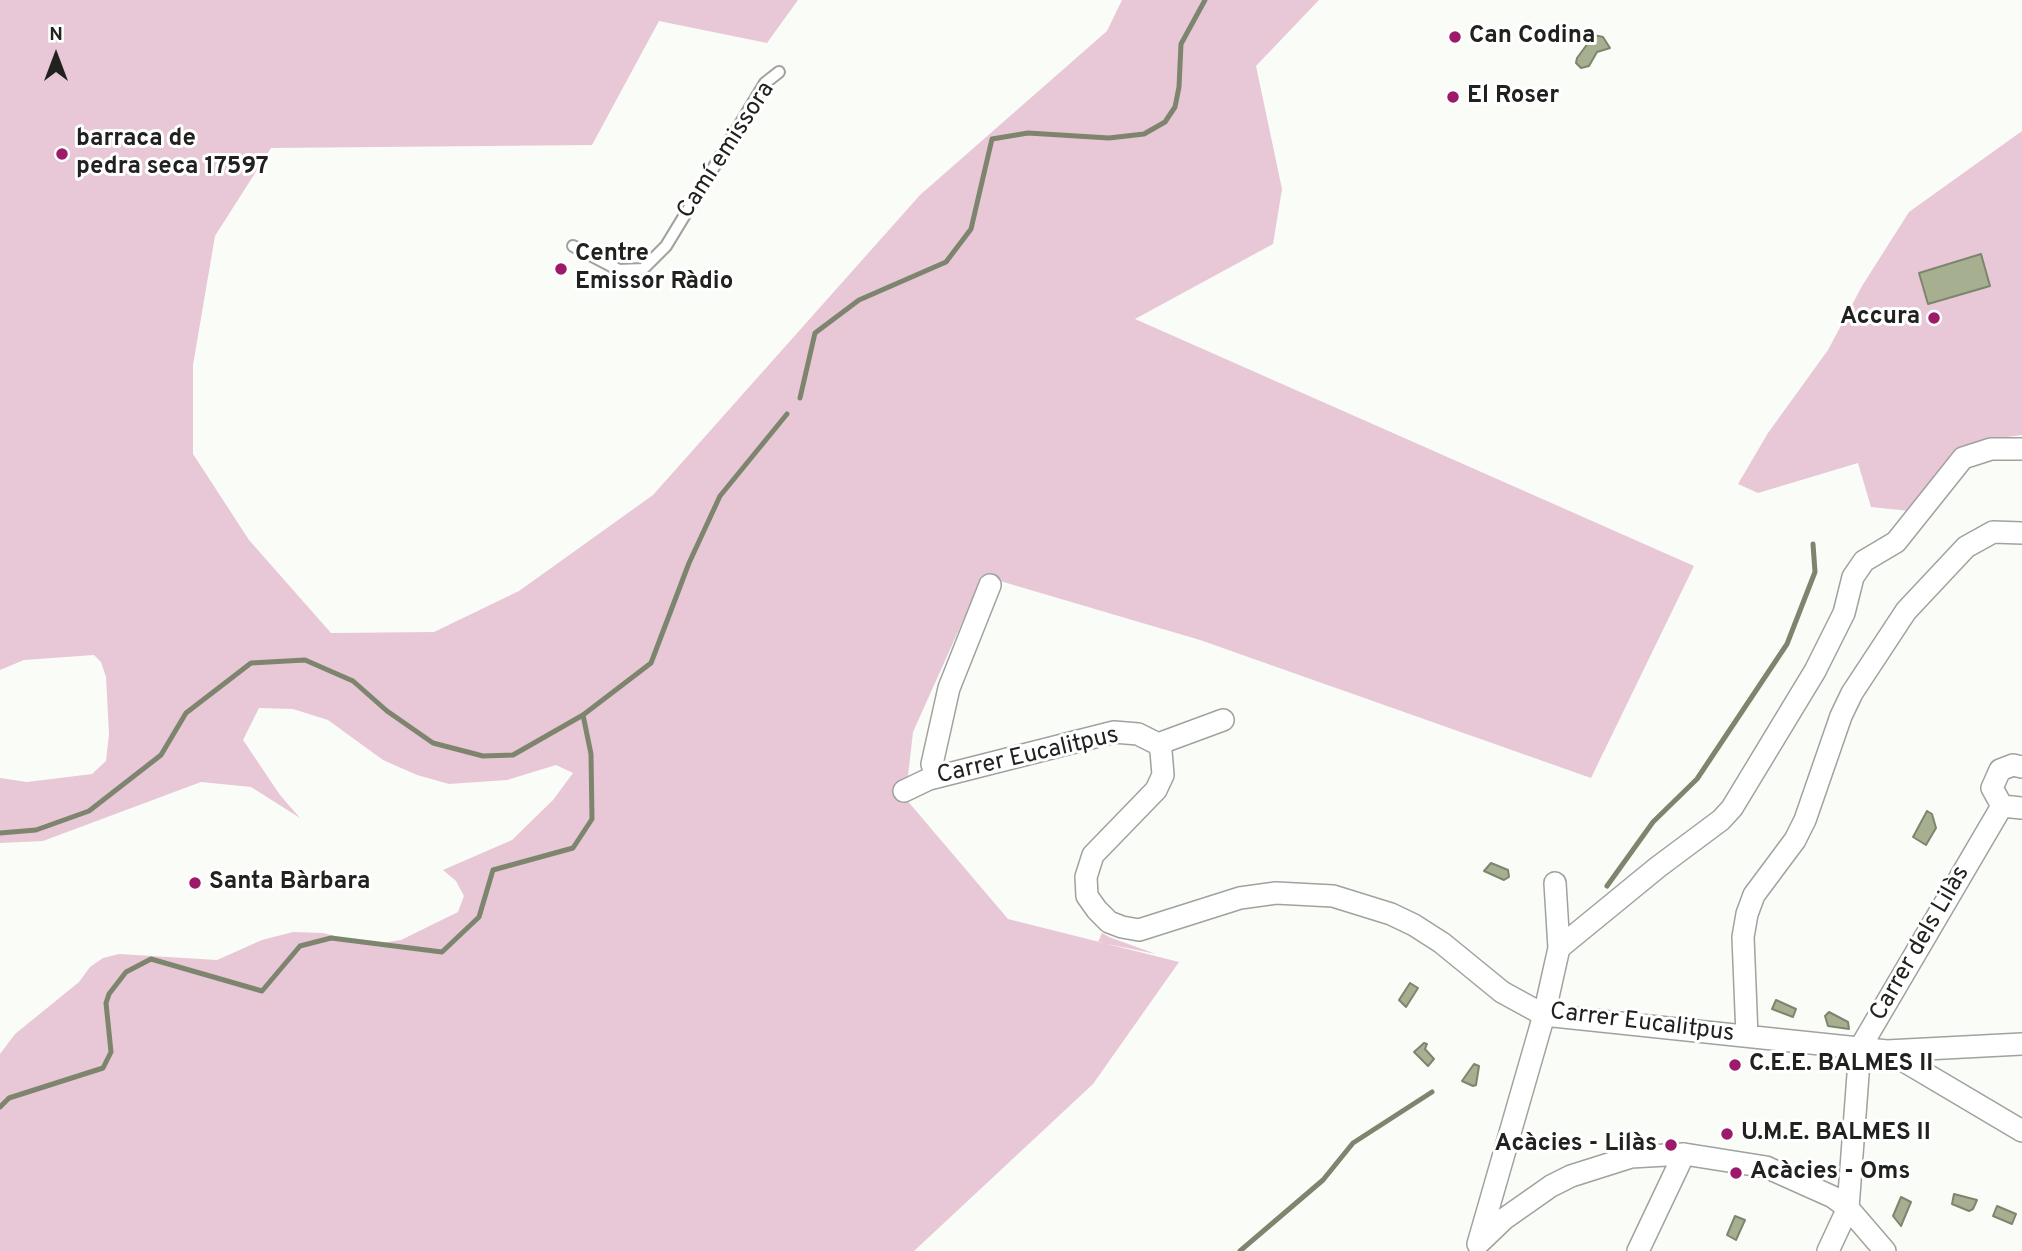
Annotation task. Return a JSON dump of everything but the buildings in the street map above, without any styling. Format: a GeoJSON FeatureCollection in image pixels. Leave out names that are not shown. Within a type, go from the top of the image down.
{"type":"FeatureCollection","features":[{"type":"Feature","properties":{"kind":"street"},"geometry":{"type":"LineString","coordinates":[[1559,948],[1721,820],[1732,808],[1815,671],[1844,613],[1853,577],[1864,561],[1896,542],[1964,458],[1991,449],[2022,449]]}},
{"type":"Feature","properties":{"kind":"street"},"geometry":{"type":"LineString","coordinates":[[1747,1036],[1743,937],[1746,914],[1754,895],[1796,840],[1852,693],[1906,611],[1966,547],[1993,532],[2022,533]]}},
{"type":"Feature","properties":{"kind":"street"},"geometry":{"type":"LineString","coordinates":[[936,777],[932,764],[949,688],[990,585]]}},
{"type":"Feature","properties":{"kind":"street"},"geometry":{"type":"LineString","coordinates":[[1158,744],[1223,720]]}},
{"type":"Feature","properties":{"kind":"street","name":"Carrer Eucalitpus"},"geometry":{"type":"LineString","coordinates":[[904,791],[936,777],[1114,732],[1138,734],[1158,744],[1163,775],[1156,790],[1093,855],[1086,877],[1087,896],[1109,922],[1139,930],[1240,898],[1276,893],[1333,896],[1391,914],[1414,925],[1442,943],[1502,992],[1544,1014],[1887,1051],[2022,1044]]}},
{"type":"Feature","properties":{"kind":"street"},"geometry":{"type":"LineString","coordinates":[[2012,807],[1992,788],[1995,775],[2006,766],[2022,767]]}},
{"type":"Feature","properties":{"kind":"street","name":"Carrer dels Lilàs"},"geometry":{"type":"LineString","coordinates":[[1828,1251],[1848,1208],[1860,1048],[2012,807]]}},
{"type":"Feature","properties":{"kind":"street"},"geometry":{"type":"LineString","coordinates":[[1475,1248],[1544,1014],[1559,948],[1555,883]]}},
{"type":"Feature","properties":{"kind":"street"},"geometry":{"type":"LineString","coordinates":[[1887,1051],[2022,1131]]}},
{"type":"Feature","properties":{"kind":"street"},"geometry":{"type":"LineString","coordinates":[[1475,1248],[1504,1219],[1551,1186],[1571,1177],[1632,1157],[1684,1154],[1766,1167],[1833,1197],[1848,1208],[1885,1251]]}},
{"type":"Feature","properties":{"kind":"street"},"geometry":{"type":"LineString","coordinates":[[1638,1251],[1684,1154]]}},
{"type":"Feature","properties":{"kind":"lane","name":"Camí emissora"},"geometry":{"type":"LineString","coordinates":[[573,246],[619,270],[643,269],[666,246],[765,83],[779,72]]}},
{"type":"Feature","properties":{"kind":"shaded area"},"geometry":{"type":"Polygon","coordinates":[[[0,0],[798,0],[767,43],[659,21],[592,145],[271,148],[215,236],[193,365],[193,454],[249,540],[331,633],[434,632],[519,591],[653,495],[920,195],[1107,31],[1122,0],[1319,0],[1256,66],[1282,189],[1273,244],[1135,319],[1694,566],[1591,778],[1200,640],[983,576],[913,732],[908,776],[894,785],[1008,919],[1179,962],[1093,1084],[914,1251],[0,1251],[0,1054],[15,1034],[79,982],[90,967],[103,958],[119,954],[217,960],[262,940],[293,932],[323,933],[369,945],[401,940],[458,912],[464,896],[456,881],[443,870],[512,840],[553,800],[573,773],[556,765],[507,780],[449,784],[417,775],[383,760],[328,720],[293,709],[259,708],[243,740],[280,795],[300,818],[251,787],[201,782],[43,841],[0,843],[0,778],[27,782],[92,774],[106,761],[109,734],[106,677],[101,662],[94,655],[24,660],[0,670],[0,0]]]}},
{"type":"Feature","properties":{"kind":"shaded area"},"geometry":{"type":"Polygon","coordinates":[[[1594,35],[1603,37],[1610,48],[1597,52],[1589,66],[1581,68],[1576,63],[1577,58],[1594,35]]]}},
{"type":"Feature","properties":{"kind":"shaded area","name":"Accura"},"geometry":{"type":"Polygon","coordinates":[[[2022,131],[2022,435],[1992,439],[1910,511],[1871,507],[1858,463],[1758,493],[1738,484],[1768,433],[1828,350],[1862,286],[1909,212],[2022,131]]]}},
{"type":"Feature","properties":{"kind":"shaded area"},"geometry":{"type":"Polygon","coordinates":[[[1981,254],[1990,286],[1928,304],[1919,273],[1981,254]]]}},
{"type":"Feature","properties":{"kind":"shaded area"},"geometry":{"type":"Polygon","coordinates":[[[1927,811],[1932,814],[1936,828],[1926,845],[1913,837],[1927,811]]]}},
{"type":"Feature","properties":{"kind":"shaded area"},"geometry":{"type":"Polygon","coordinates":[[[1491,863],[1508,870],[1509,877],[1504,880],[1484,871],[1491,863]]]}},
{"type":"Feature","properties":{"kind":"shaded area"},"geometry":{"type":"Polygon","coordinates":[[[1102,933],[1109,937],[1156,954],[1098,942],[1102,933]]]}},
{"type":"Feature","properties":{"kind":"shaded area"},"geometry":{"type":"Polygon","coordinates":[[[1410,983],[1418,988],[1406,1007],[1399,1000],[1410,983]]]}},
{"type":"Feature","properties":{"kind":"shaded area"},"geometry":{"type":"Polygon","coordinates":[[[1776,1000],[1796,1009],[1793,1017],[1772,1009],[1776,1000]]]}},
{"type":"Feature","properties":{"kind":"shaded area"},"geometry":{"type":"Polygon","coordinates":[[[1829,1012],[1848,1022],[1849,1029],[1828,1026],[1825,1016],[1829,1012]]]}},
{"type":"Feature","properties":{"kind":"shaded area"},"geometry":{"type":"Polygon","coordinates":[[[1424,1043],[1427,1044],[1425,1049],[1434,1059],[1428,1066],[1414,1052],[1424,1043]]]}},
{"type":"Feature","properties":{"kind":"shaded area"},"geometry":{"type":"Polygon","coordinates":[[[1474,1064],[1479,1066],[1476,1085],[1473,1086],[1462,1081],[1474,1064]]]}},
{"type":"Feature","properties":{"kind":"shaded area"},"geometry":{"type":"Polygon","coordinates":[[[1954,1194],[1977,1200],[1973,1209],[1969,1211],[1952,1204],[1954,1194]]]}},
{"type":"Feature","properties":{"kind":"shaded area"},"geometry":{"type":"Polygon","coordinates":[[[1901,1197],[1911,1202],[1901,1226],[1893,1216],[1901,1197]]]}},
{"type":"Feature","properties":{"kind":"shaded area"},"geometry":{"type":"Polygon","coordinates":[[[1997,1206],[2016,1214],[2012,1224],[1993,1216],[1997,1206]]]}},
{"type":"Feature","properties":{"kind":"shaded area"},"geometry":{"type":"Polygon","coordinates":[[[1735,1216],[1745,1220],[1736,1240],[1727,1235],[1735,1216]]]}},
{"type":"Feature","properties":{"kind":"waterway"},"geometry":{"type":"LineString","coordinates":[[800,398],[815,333],[859,300],[946,262],[971,229],[992,139],[1028,133],[1109,138],[1144,134],[1165,122],[1175,107],[1181,44],[1205,0]]}},
{"type":"Feature","properties":{"kind":"waterway"},"geometry":{"type":"LineString","coordinates":[[0,833],[36,830],[89,811],[161,755],[186,713],[251,663],[305,660],[353,681],[387,711],[433,743],[483,756],[513,755],[583,715],[651,663],[689,563],[720,496],[787,414]]}},
{"type":"Feature","properties":{"kind":"waterway"},"geometry":{"type":"LineString","coordinates":[[1607,886],[1653,822],[1697,779],[1787,644],[1815,572],[1813,544]]}},
{"type":"Feature","properties":{"kind":"waterway"},"geometry":{"type":"LineString","coordinates":[[0,1107],[9,1098],[103,1068],[111,1052],[106,1003],[109,994],[126,972],[151,959],[262,991],[300,946],[331,938],[442,952],[479,917],[493,870],[573,848],[592,819],[591,754],[583,715]]}},
{"type":"Feature","properties":{"kind":"waterway"},"geometry":{"type":"LineString","coordinates":[[1240,1251],[1323,1180],[1353,1143],[1432,1092]]}},
{"type":"Feature","properties":{"kind":"place","name":"Can Codina"},"geometry":{"type":"Point","coordinates":[1455,37]}},
{"type":"Feature","properties":{"kind":"place","name":"El Roser"},"geometry":{"type":"Point","coordinates":[1453,97]}},
{"type":"Feature","properties":{"kind":"place","name":"barraca de pedra seca 17597"},"geometry":{"type":"Point","coordinates":[62,154]}},
{"type":"Feature","properties":{"kind":"place","name":"Centre Emissor Ràdio"},"geometry":{"type":"Point","coordinates":[561,269]}},
{"type":"Feature","properties":{"kind":"place","name":"Accura"},"geometry":{"type":"Point","coordinates":[1934,318]}},
{"type":"Feature","properties":{"kind":"place","name":"Santa Bàrbara"},"geometry":{"type":"Point","coordinates":[195,883]}},
{"type":"Feature","properties":{"kind":"place","name":"C.E.E. BALMES II"},"geometry":{"type":"Point","coordinates":[1735,1065]}},
{"type":"Feature","properties":{"kind":"place","name":"U.M.E. BALMES II"},"geometry":{"type":"Point","coordinates":[1727,1134]}},
{"type":"Feature","properties":{"kind":"place","name":"Acàcies - Lilàs"},"geometry":{"type":"Point","coordinates":[1671,1145]}},
{"type":"Feature","properties":{"kind":"place","name":"Acàcies - Oms"},"geometry":{"type":"Point","coordinates":[1736,1173]}}]}
